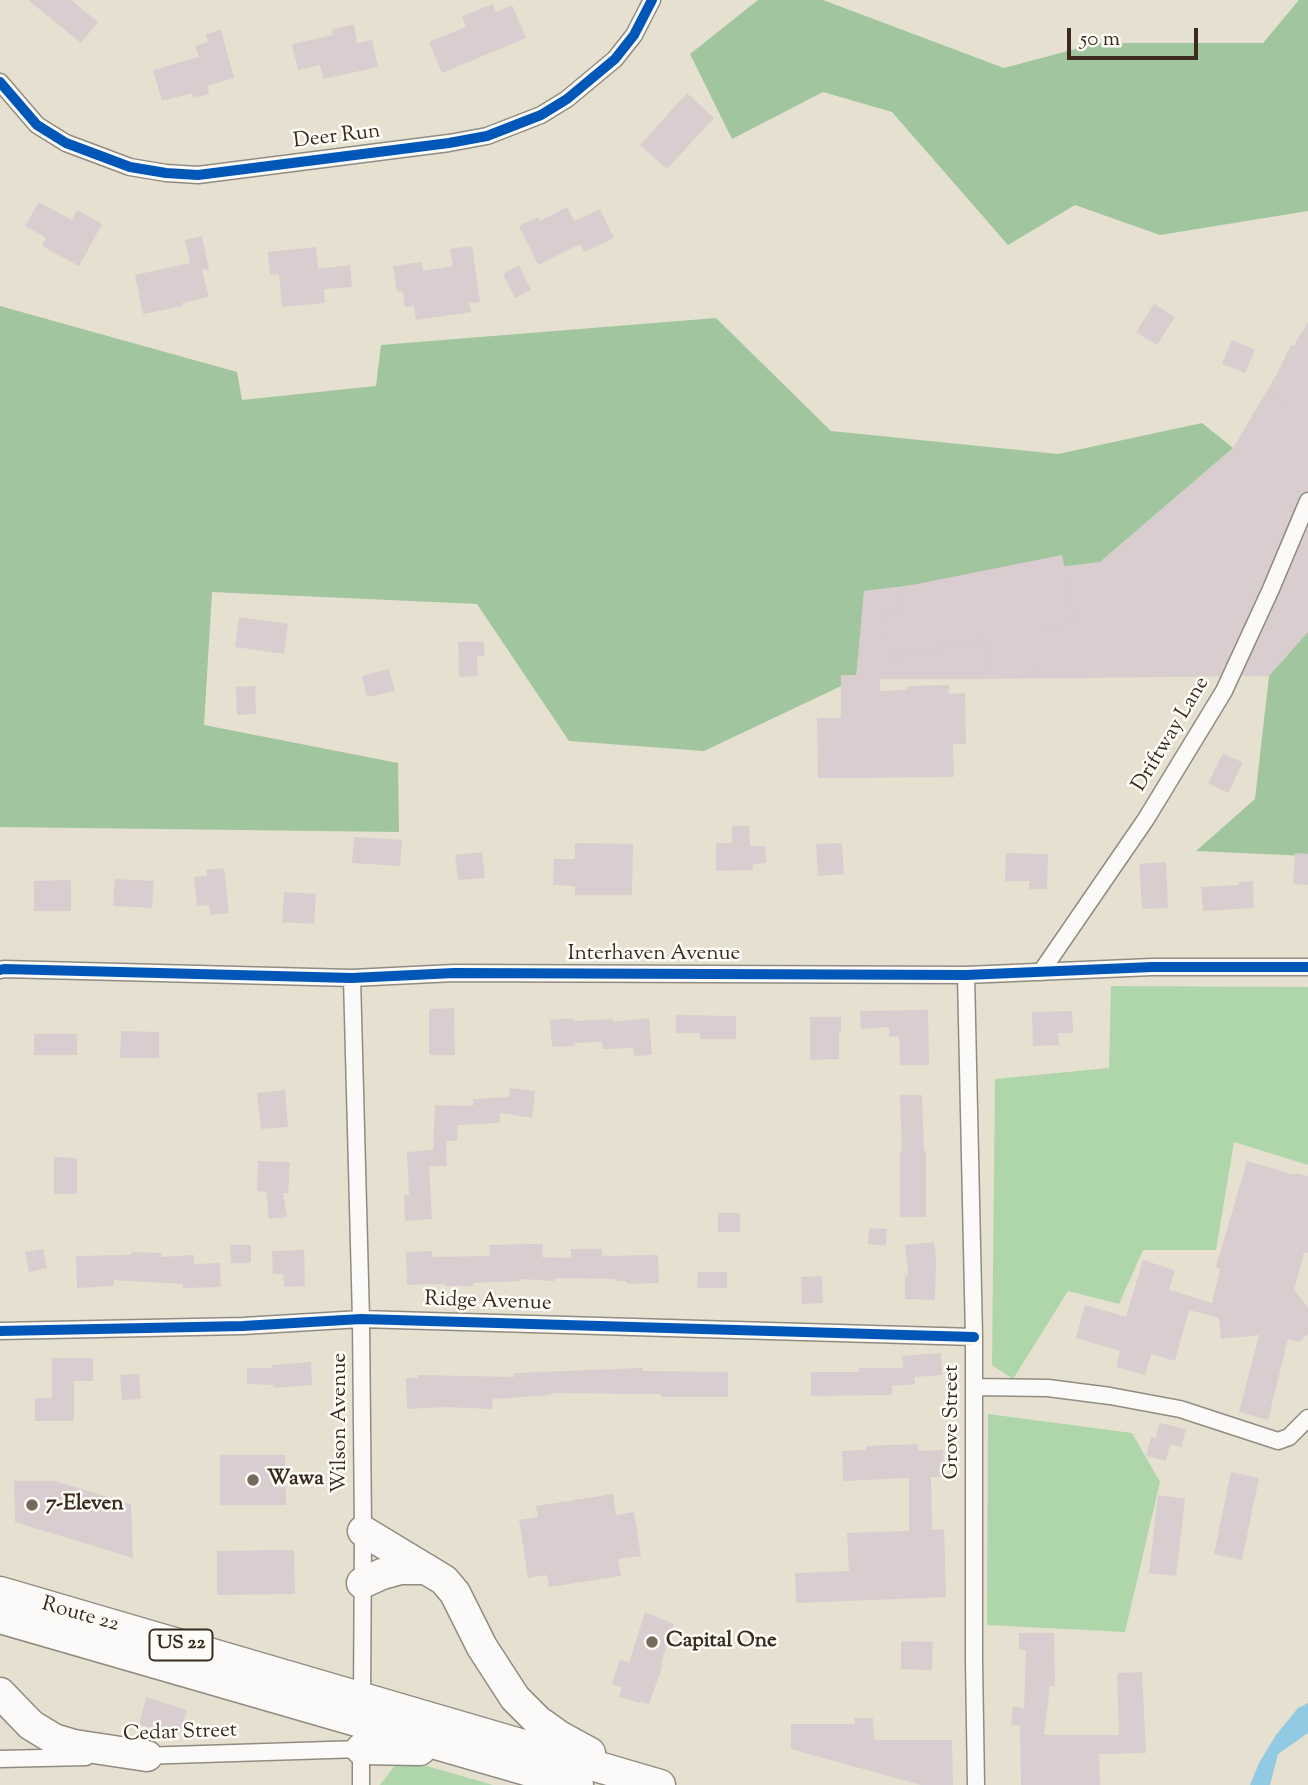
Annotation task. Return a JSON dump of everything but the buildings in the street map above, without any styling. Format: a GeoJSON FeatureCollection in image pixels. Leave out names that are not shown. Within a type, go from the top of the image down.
{"type":"FeatureCollection","features":[{"type":"Feature","properties":{"kind":"highway"},"geometry":{"type":"LineString","coordinates":[[363,1531],[444,1580],[455,1593],[502,1681],[538,1721],[606,1762],[661,1785]]}},
{"type":"Feature","properties":{"kind":"highway"},"geometry":{"type":"LineString","coordinates":[[362,1583],[400,1569],[426,1569]]}},
{"type":"Feature","properties":{"kind":"highway","name":"Route 22"},"geometry":{"type":"LineString","coordinates":[[0,1592],[361,1723]]}},
{"type":"Feature","properties":{"kind":"highway","name":"US 22"},"geometry":{"type":"LineString","coordinates":[[0,1618],[578,1785]]}},
{"type":"Feature","properties":{"kind":"highway"},"geometry":{"type":"LineString","coordinates":[[0,1693],[31,1725],[54,1739],[74,1745],[147,1756]]}},
{"type":"Feature","properties":{"kind":"highway","name":"US 22"},"geometry":{"type":"LineString","coordinates":[[361,1723],[661,1785]]}},
{"type":"Feature","properties":{"kind":"street","name":"Deer Run"},"geometry":{"type":"LineString","coordinates":[[0,82],[37,125],[66,143],[130,167],[166,173],[211,174],[449,143],[487,136],[541,115],[567,100],[615,58],[634,35],[652,0]]}},
{"type":"Feature","properties":{"kind":"street","name":"Driftway Lane"},"geometry":{"type":"LineString","coordinates":[[1041,972],[1146,819],[1224,691],[1308,501]]}},
{"type":"Feature","properties":{"kind":"street","name":"Interhaven Avenue"},"geometry":{"type":"LineString","coordinates":[[0,970],[352,978],[454,973],[966,975],[1152,967],[1308,967]]}},
{"type":"Feature","properties":{"kind":"street","name":"Grove Street"},"geometry":{"type":"LineString","coordinates":[[966,975],[975,1387],[976,1785]]}},
{"type":"Feature","properties":{"kind":"street","name":"Wilson Avenue"},"geometry":{"type":"LineString","coordinates":[[352,978],[361,1318],[361,1785]]}},
{"type":"Feature","properties":{"kind":"street","name":"Ridge Avenue"},"geometry":{"type":"LineString","coordinates":[[0,1331],[243,1326],[361,1318],[974,1337]]}},
{"type":"Feature","properties":{"kind":"street"},"geometry":{"type":"LineString","coordinates":[[975,1387],[1048,1388],[1110,1396],[1180,1409],[1278,1441],[1289,1437],[1308,1418]]}},
{"type":"Feature","properties":{"kind":"street","name":"Cedar Street"},"geometry":{"type":"LineString","coordinates":[[0,1759],[147,1756],[361,1723]]}},
{"type":"Feature","properties":{"kind":"shaded area"},"geometry":{"type":"Polygon","coordinates":[[[1308,322],[1308,632],[1269,676],[856,679],[863,591],[1100,562],[1233,448],[1308,322]]]}},
{"type":"Feature","properties":{"kind":"green space"},"geometry":{"type":"Polygon","coordinates":[[[758,0],[823,0],[1004,68],[1098,43],[1263,43],[1299,0],[1308,0],[1308,211],[1160,235],[1075,205],[1008,245],[892,112],[823,92],[732,139],[690,54],[758,0]]]}},
{"type":"Feature","properties":{"kind":"green space"},"geometry":{"type":"Polygon","coordinates":[[[0,306],[237,372],[242,400],[376,386],[381,345],[716,318],[831,431],[1058,454],[1202,423],[1233,448],[1100,562],[864,591],[856,679],[704,751],[569,741],[477,604],[212,592],[204,725],[398,763],[399,832],[0,827],[0,306]]]}},
{"type":"Feature","properties":{"kind":"green space"},"geometry":{"type":"Polygon","coordinates":[[[1308,632],[1308,856],[1196,851],[1255,799],[1269,676],[1308,632]]]}},
{"type":"Feature","properties":{"kind":"green space"},"geometry":{"type":"Polygon","coordinates":[[[1111,986],[1308,987],[1308,1165],[1234,1142],[1216,1250],[1143,1250],[1119,1304],[1068,1291],[1013,1379],[992,1365],[995,1079],[1109,1068],[1111,986]]]}},
{"type":"Feature","properties":{"kind":"green space"},"geometry":{"type":"Polygon","coordinates":[[[988,1414],[1132,1433],[1160,1482],[1125,1632],[987,1625],[988,1414]]]}},
{"type":"Feature","properties":{"kind":"green space"},"geometry":{"type":"Polygon","coordinates":[[[396,1764],[420,1764],[493,1785],[380,1785],[396,1764]]]}},
{"type":"Feature","properties":{"kind":"water"},"geometry":{"type":"Polygon","coordinates":[[[1308,1703],[1308,1733],[1278,1754],[1270,1785],[1250,1785],[1259,1763],[1276,1735],[1298,1708],[1308,1703]]]}},
{"type":"Feature","properties":{"kind":"cycle path"},"geometry":{"type":"LineString","coordinates":[[0,82],[37,125],[66,143],[130,167],[198,175],[487,136],[541,115],[567,99],[615,59],[634,35],[652,0]]}},
{"type":"Feature","properties":{"kind":"cycle path"},"geometry":{"type":"LineString","coordinates":[[0,970],[352,978],[454,973],[966,975],[1152,967],[1308,967]]}},
{"type":"Feature","properties":{"kind":"cycle path"},"geometry":{"type":"LineString","coordinates":[[0,1331],[243,1326],[361,1319],[974,1337]]}},
{"type":"Feature","properties":{"kind":"place","name":"Wawa"},"geometry":{"type":"Point","coordinates":[253,1480]}},
{"type":"Feature","properties":{"kind":"place","name":"7-Eleven"},"geometry":{"type":"Point","coordinates":[32,1505]}},
{"type":"Feature","properties":{"kind":"place","name":"Capital One"},"geometry":{"type":"Point","coordinates":[652,1642]}}]}
